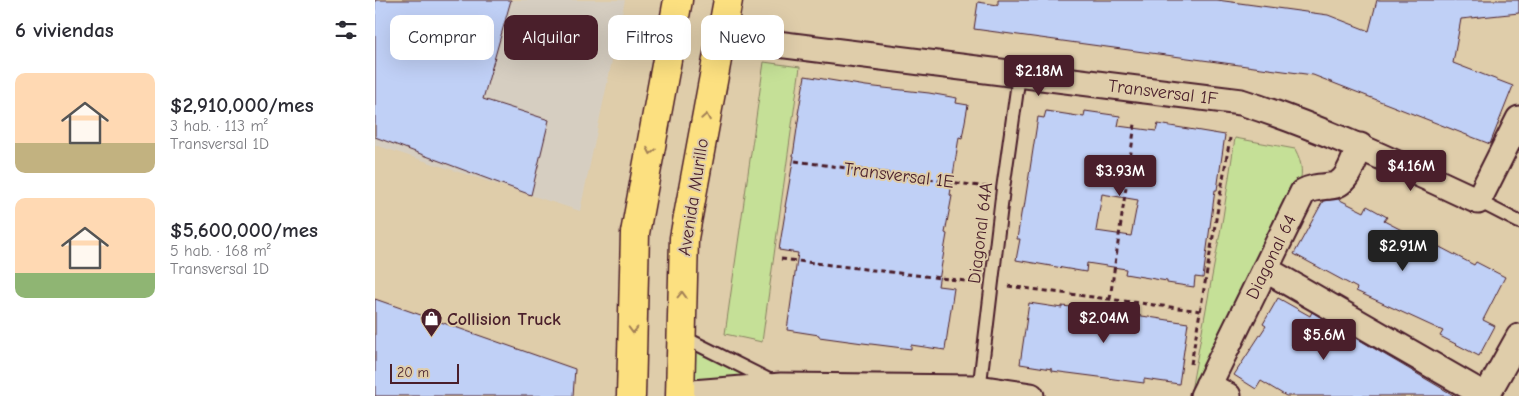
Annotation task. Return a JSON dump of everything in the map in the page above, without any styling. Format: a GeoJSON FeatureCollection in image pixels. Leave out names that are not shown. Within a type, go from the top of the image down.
{"type":"FeatureCollection","features":[{"type":"Feature","properties":{"kind":"main road"},"geometry":{"type":"LineString","coordinates":[[631,396],[635,233],[678,0]]}},
{"type":"Feature","properties":{"kind":"main road","name":"Avenida Murillo"},"geometry":{"type":"LineString","coordinates":[[725,15],[728,0]]}},
{"type":"Feature","properties":{"kind":"main road","name":"Avenida Murillo"},"geometry":{"type":"LineString","coordinates":[[680,395],[684,238],[717,60]]}},
{"type":"Feature","properties":{"kind":"street","name":"Transversal 1F"},"geometry":{"type":"LineString","coordinates":[[784,45],[1241,102],[1276,113],[1360,146]]}},
{"type":"Feature","properties":{"kind":"street"},"geometry":{"type":"LineString","coordinates":[[1360,146],[1478,201],[1519,119]]}},
{"type":"Feature","properties":{"kind":"street","name":"Diagonal 64"},"geometry":{"type":"LineString","coordinates":[[1213,392],[1265,269],[1303,192],[1311,187],[1340,184],[1345,179],[1360,146]]}},
{"type":"Feature","properties":{"kind":"street"},"geometry":{"type":"LineString","coordinates":[[1265,269],[1486,396],[1519,337]]}},
{"type":"Feature","properties":{"kind":"street"},"geometry":{"type":"LineString","coordinates":[[680,395],[781,386],[979,392],[1031,396]]}},
{"type":"Feature","properties":{"kind":"lane","name":"Diagonal 64A"},"geometry":{"type":"LineString","coordinates":[[979,392],[1003,189],[1019,75]]}},
{"type":"Feature","properties":{"kind":"lane"},"geometry":{"type":"LineString","coordinates":[[1478,201],[1519,222]]}},
{"type":"Feature","properties":{"kind":"lane"},"geometry":{"type":"LineString","coordinates":[[681,336],[781,386]]}},
{"type":"Feature","properties":{"kind":"path"},"geometry":{"type":"LineString","coordinates":[[1110,299],[1135,124]]}},
{"type":"Feature","properties":{"kind":"path"},"geometry":{"type":"LineString","coordinates":[[1190,368],[1230,138]]}},
{"type":"Feature","properties":{"kind":"path","name":"Transversal 1E"},"geometry":{"type":"LineString","coordinates":[[795,161],[1003,189]]}},
{"type":"Feature","properties":{"kind":"shaded area"},"geometry":{"type":"Polygon","coordinates":[[[375,0],[625,0],[622,15],[608,15],[608,60],[612,60],[580,211],[375,145],[375,0]]]}},
{"type":"Feature","properties":{"kind":"green space"},"geometry":{"type":"Polygon","coordinates":[[[764,62],[800,67],[762,342],[725,334],[764,62]]]}},
{"type":"Feature","properties":{"kind":"green space"},"geometry":{"type":"Polygon","coordinates":[[[1235,138],[1295,149],[1301,165],[1301,179],[1298,190],[1190,396],[1223,217],[1235,138]]]}},
{"type":"Feature","properties":{"kind":"green space"},"geometry":{"type":"Polygon","coordinates":[[[691,348],[767,382],[689,382],[691,348]]]}},
{"type":"Feature","properties":{"kind":"building"},"geometry":{"type":"Polygon","coordinates":[[[375,0],[511,0],[507,15],[504,15],[504,25],[483,99],[549,120],[531,195],[375,137],[375,0]]]}},
{"type":"Feature","properties":{"kind":"building"},"geometry":{"type":"Polygon","coordinates":[[[998,0],[1217,0],[1328,15],[1369,31],[1377,0],[1519,0],[1519,13],[1461,19],[1453,63],[1513,86],[1490,144],[1313,75],[974,29],[978,2],[998,5],[998,0]]]}},
{"type":"Feature","properties":{"kind":"building"},"geometry":{"type":"Polygon","coordinates":[[[805,76],[866,86],[929,93],[957,98],[956,103],[968,105],[962,138],[959,137],[950,195],[952,196],[945,233],[947,234],[938,286],[954,288],[945,350],[911,345],[911,349],[863,343],[819,337],[819,335],[787,330],[798,253],[779,250],[805,76]]]}},
{"type":"Feature","properties":{"kind":"building"},"geometry":{"type":"Polygon","coordinates":[[[1046,111],[1084,117],[1085,111],[1120,116],[1118,126],[1156,131],[1158,124],[1225,135],[1217,190],[1215,190],[1203,278],[1195,277],[1194,287],[1125,274],[1126,269],[1087,263],[1086,272],[1016,260],[1020,239],[1017,239],[1022,208],[1024,208],[1038,117],[1044,118],[1046,111]],[[1102,194],[1096,231],[1131,236],[1138,200],[1102,194]]]}},
{"type":"Feature","properties":{"kind":"building"},"geometry":{"type":"Polygon","coordinates":[[[1338,199],[1364,212],[1367,206],[1387,217],[1384,221],[1474,265],[1476,262],[1505,277],[1483,320],[1495,326],[1479,356],[1440,336],[1443,331],[1356,291],[1357,288],[1294,254],[1323,201],[1338,199]]]}},
{"type":"Feature","properties":{"kind":"building"},"geometry":{"type":"Polygon","coordinates":[[[1278,298],[1310,316],[1312,312],[1455,396],[1286,396],[1261,381],[1256,389],[1234,375],[1266,326],[1263,324],[1278,298]]]}},
{"type":"Feature","properties":{"kind":"building","name":"Collision Truck"},"geometry":{"type":"Polygon","coordinates":[[[375,299],[575,369],[573,396],[375,396],[375,299]]]}},
{"type":"Feature","properties":{"kind":"building"},"geometry":{"type":"Polygon","coordinates":[[[1029,303],[1062,308],[1062,306],[1109,311],[1188,323],[1179,384],[1144,379],[1144,383],[1052,371],[1052,369],[1020,364],[1029,303]]]}},
{"type":"Feature","properties":{"kind":"place","name":"Collision Truck"},"geometry":{"type":"Point","coordinates":[431,338]}}]}
